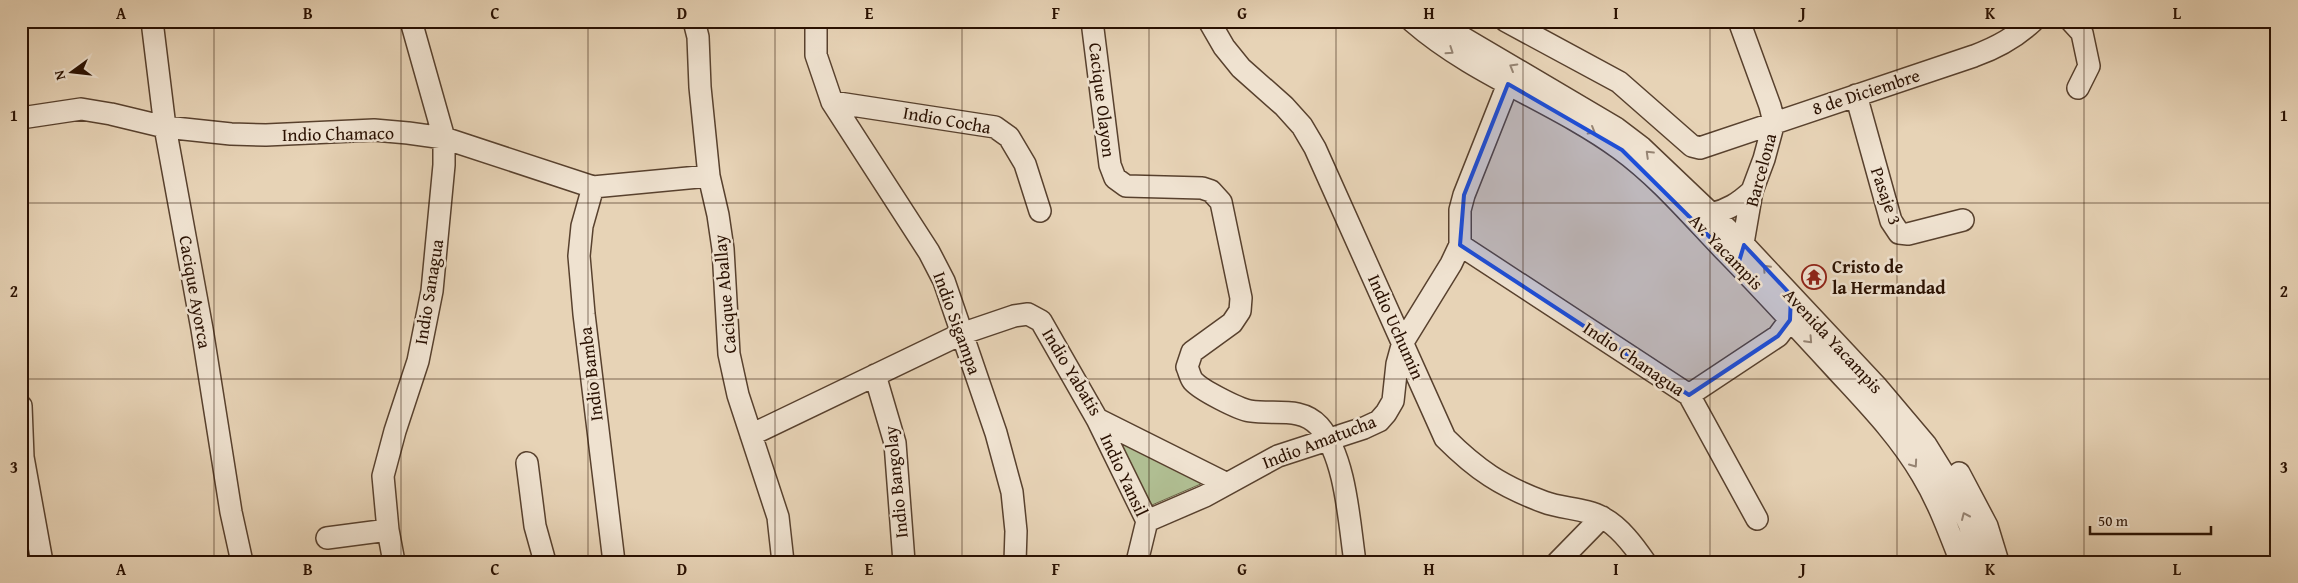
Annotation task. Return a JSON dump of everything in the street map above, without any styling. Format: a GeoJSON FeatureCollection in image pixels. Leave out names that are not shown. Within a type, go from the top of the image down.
{"type":"FeatureCollection","features":[{"type":"Feature","properties":{"kind":"street","name":"Cacique Ayorca"},"geometry":{"type":"LineString","coordinates":[[152,21],[165,127],[202,329],[231,512],[242,562]]}},
{"type":"Feature","properties":{"kind":"street","name":"Indio Sanagua"},"geometry":{"type":"LineString","coordinates":[[394,562],[388,530],[383,476],[395,431],[418,361],[432,291],[444,165],[444,138],[411,21]]}},
{"type":"Feature","properties":{"kind":"street","name":"Cacique Aballay"},"geometry":{"type":"LineString","coordinates":[[694,21],[698,38],[700,88],[709,176],[723,249],[729,354],[738,395],[750,435],[769,484],[778,517],[783,562]]}},
{"type":"Feature","properties":{"kind":"street","name":"Cacique Olayon"},"geometry":{"type":"LineString","coordinates":[[1092,21],[1110,165],[1115,178],[1126,186],[1202,188],[1211,191],[1221,202],[1241,298],[1240,311],[1232,323],[1192,352],[1187,367],[1193,381],[1231,405],[1250,411],[1289,412],[1308,416],[1319,427],[1328,440],[1343,479],[1355,562]]}},
{"type":"Feature","properties":{"kind":"street","name":"Indio Uchumin"},"geometry":{"type":"LineString","coordinates":[[1209,21],[1224,47],[1241,68],[1284,106],[1302,126],[1315,148],[1445,438],[1467,460],[1491,478],[1546,503],[1602,517],[1623,533],[1645,562]]}},
{"type":"Feature","properties":{"kind":"street","name":"Av. Yacampis"},"geometry":{"type":"LineString","coordinates":[[1412,21],[1434,40],[1466,62],[1596,133],[1622,150],[1741,255],[1790,320],[1887,425],[1926,482],[1939,506],[1961,562]]}},
{"type":"Feature","properties":{"kind":"street","name":"Avenida Yacampis"},"geometry":{"type":"LineString","coordinates":[[1441,21],[1460,36],[1616,128],[1641,147],[1712,214],[1741,255],[1791,295],[1877,387],[1926,445],[1952,487],[1969,524],[1981,562]]}},
{"type":"Feature","properties":{"kind":"street","name":"8 de Diciembre"},"geometry":{"type":"LineString","coordinates":[[1506,21],[1619,82],[1692,146],[1700,148],[1998,47],[2021,33],[2033,21]]}},
{"type":"Feature","properties":{"kind":"street","name":"Barcelona"},"geometry":{"type":"LineString","coordinates":[[1739,21],[1774,122],[1764,159],[1752,191],[1741,255]]}},
{"type":"Feature","properties":{"kind":"street"},"geometry":{"type":"LineString","coordinates":[[2071,21],[2082,33],[2089,66],[2078,88]]}},
{"type":"Feature","properties":{"kind":"street","name":"Indio Sigampa"},"geometry":{"type":"LineString","coordinates":[[811,25],[816,55],[832,102],[929,252],[944,281],[996,433],[1012,492],[1016,531],[1015,562]]}},
{"type":"Feature","properties":{"kind":"street"},"geometry":{"type":"LineString","coordinates":[[1460,245],[1460,210],[1464,195],[1508,84]]}},
{"type":"Feature","properties":{"kind":"street","name":"Pasaje 3"},"geometry":{"type":"LineString","coordinates":[[1856,95],[1890,220],[1899,233],[1908,234],[1963,220]]}},
{"type":"Feature","properties":{"kind":"street","name":"Indio Cocha"},"geometry":{"type":"LineString","coordinates":[[832,102],[995,127],[1010,137],[1025,164],[1040,211]]}},
{"type":"Feature","properties":{"kind":"street","name":"Indio Chamaco"},"geometry":{"type":"LineString","coordinates":[[21,118],[81,109],[165,127],[231,134],[266,135],[374,130],[444,138],[593,187],[709,176]]}},
{"type":"Feature","properties":{"kind":"street","name":"Indio Bamba"},"geometry":{"type":"LineString","coordinates":[[593,187],[582,226],[579,256],[584,314],[614,562]]}},
{"type":"Feature","properties":{"kind":"street"},"geometry":{"type":"LineString","coordinates":[[1712,214],[1726,211],[1738,204],[1752,191]]}},
{"type":"Feature","properties":{"kind":"street","name":"Indio Amatucha"},"geometry":{"type":"LineString","coordinates":[[1147,521],[1227,484],[1278,456],[1364,428],[1379,421],[1386,414],[1393,400],[1403,342],[1460,245]]}},
{"type":"Feature","properties":{"kind":"street","name":"Indio Chanagua"},"geometry":{"type":"LineString","coordinates":[[1460,245],[1689,395],[1757,519]]}},
{"type":"Feature","properties":{"kind":"street"},"geometry":{"type":"LineString","coordinates":[[1689,395],[1778,336],[1790,320],[1791,295]]}},
{"type":"Feature","properties":{"kind":"street","name":"Indio Yabatis"},"geometry":{"type":"LineString","coordinates":[[750,435],[961,334],[1014,316],[1028,314],[1041,321],[1097,419],[1227,484]]}},
{"type":"Feature","properties":{"kind":"street","name":"Indio Bangolay"},"geometry":{"type":"LineString","coordinates":[[874,375],[895,443],[904,562]]}},
{"type":"Feature","properties":{"kind":"street"},"geometry":{"type":"LineString","coordinates":[[1877,387],[1916,412],[1951,460],[1974,498],[1987,526],[1998,562]]}},
{"type":"Feature","properties":{"kind":"street"},"geometry":{"type":"LineString","coordinates":[[21,406],[23,456],[42,562]]}},
{"type":"Feature","properties":{"kind":"street","name":"Indio Yansil"},"geometry":{"type":"LineString","coordinates":[[1097,419],[1147,521],[1138,562]]}},
{"type":"Feature","properties":{"kind":"street"},"geometry":{"type":"LineString","coordinates":[[527,463],[536,526],[545,562]]}},
{"type":"Feature","properties":{"kind":"street"},"geometry":{"type":"LineString","coordinates":[[1558,562],[1602,517]]}},
{"type":"Feature","properties":{"kind":"street"},"geometry":{"type":"LineString","coordinates":[[327,538],[388,530]]}},
{"type":"Feature","properties":{"kind":"highlighted area"},"geometry":{"type":"Polygon","coordinates":[[[1508,84],[1622,150],[1738,265],[1744,245],[1791,295],[1790,320],[1778,336],[1689,395],[1460,245],[1464,195],[1508,84]]]}},
{"type":"Feature","properties":{"kind":"green space"},"geometry":{"type":"Polygon","coordinates":[[[1116,441],[1203,483],[1152,505],[1116,441]]]}},
{"type":"Feature","properties":{"kind":"place","name":"Cristo de la Hermandad"},"geometry":{"type":"Point","coordinates":[1814,277]}}]}
